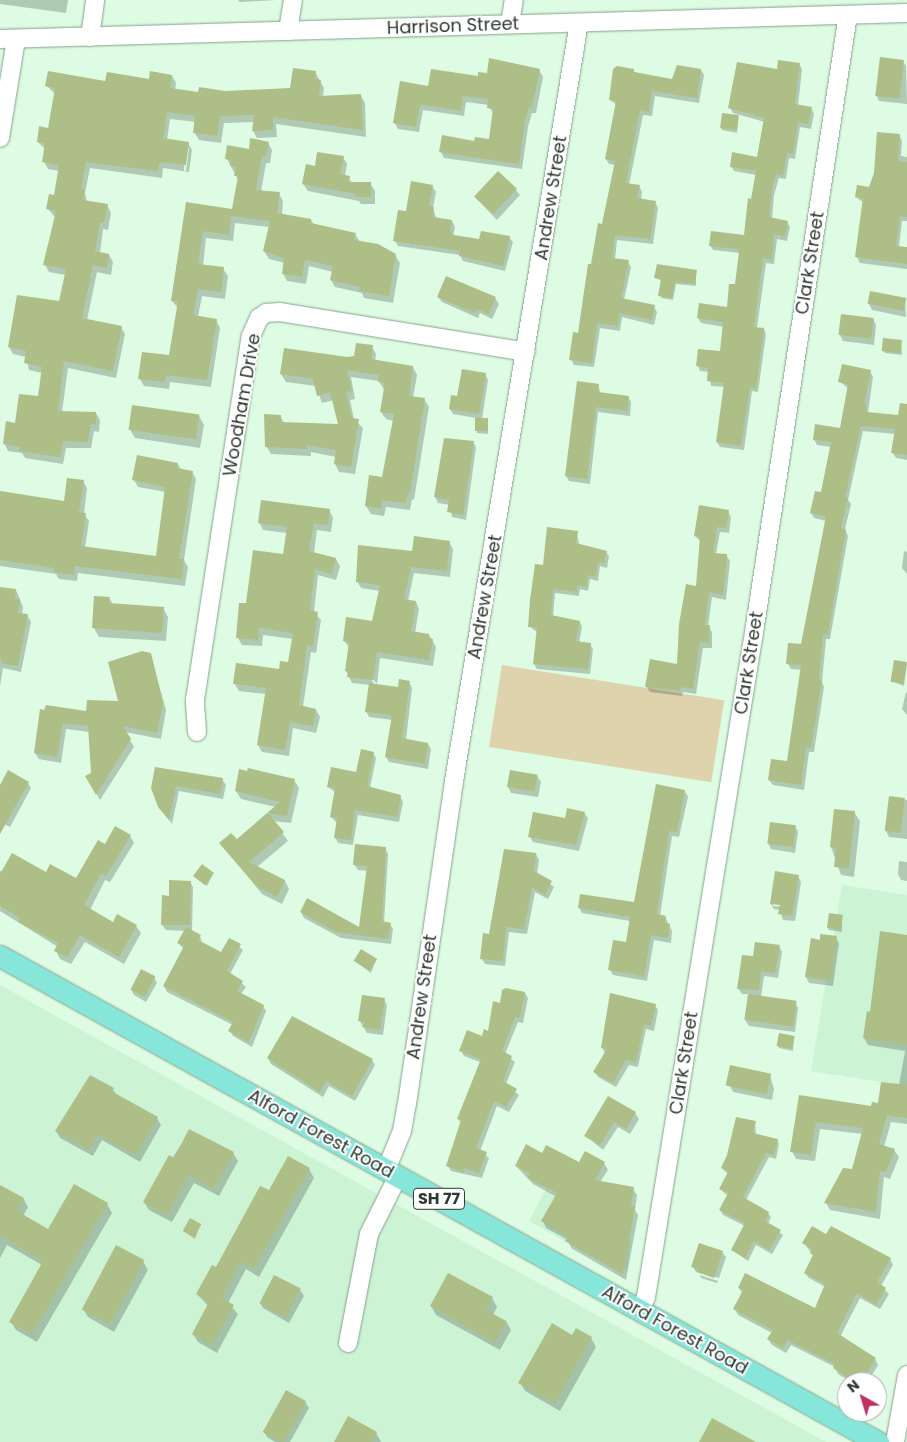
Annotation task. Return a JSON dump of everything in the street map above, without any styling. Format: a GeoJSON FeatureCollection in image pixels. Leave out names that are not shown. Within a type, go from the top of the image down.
{"type":"FeatureCollection","features":[{"type":"Feature","properties":{"kind":"main road","name":"Alford Forest Road"},"geometry":{"type":"LineString","coordinates":[[0,956],[878,1442]]}},
{"type":"Feature","properties":{"kind":"street"},"geometry":{"type":"LineString","coordinates":[[90,37],[95,0]]}},
{"type":"Feature","properties":{"kind":"street"},"geometry":{"type":"LineString","coordinates":[[288,31],[292,0]]}},
{"type":"Feature","properties":{"kind":"street"},"geometry":{"type":"LineString","coordinates":[[510,24],[514,0]]}},
{"type":"Feature","properties":{"kind":"street","name":"Harrison Street"},"geometry":{"type":"LineString","coordinates":[[8,39],[907,13]]}},
{"type":"Feature","properties":{"kind":"street","name":"Clark Street"},"geometry":{"type":"LineString","coordinates":[[640,1310],[646,1297],[755,626],[848,14]]}},
{"type":"Feature","properties":{"kind":"street","name":"Andrew Street"},"geometry":{"type":"LineString","coordinates":[[348,1343],[369,1234],[392,1173],[402,1131],[454,781],[579,23]]}},
{"type":"Feature","properties":{"kind":"street"},"geometry":{"type":"LineString","coordinates":[[0,138],[8,39]]}},
{"type":"Feature","properties":{"kind":"street","name":"Woodham Drive"},"geometry":{"type":"LineString","coordinates":[[197,732],[195,700],[251,336],[259,318],[266,313],[280,312],[526,352]]}},
{"type":"Feature","properties":{"kind":"street"},"geometry":{"type":"LineString","coordinates":[[895,1442],[907,1375]]}},
{"type":"Feature","properties":{"kind":"shaded area"},"geometry":{"type":"Polygon","coordinates":[[[502,665],[724,700],[711,782],[489,747],[502,665]]]}},
{"type":"Feature","properties":{"kind":"shaded area"},"geometry":{"type":"Polygon","coordinates":[[[842,885],[907,895],[907,1086],[811,1071],[842,885]]]}},
{"type":"Feature","properties":{"kind":"shaded area"},"geometry":{"type":"Polygon","coordinates":[[[0,985],[826,1442],[0,1442],[0,985]]]}},
{"type":"Feature","properties":{"kind":"shaded area"},"geometry":{"type":"Polygon","coordinates":[[[546,1189],[631,1241],[627,1269],[619,1272],[529,1221],[546,1189]]]}},
{"type":"Feature","properties":{"kind":"building"},"geometry":{"type":"Polygon","coordinates":[[[880,57],[904,60],[899,99],[875,96],[880,57]]]}},
{"type":"Feature","properties":{"kind":"building"},"geometry":{"type":"Polygon","coordinates":[[[489,58],[540,69],[532,108],[529,107],[525,120],[519,164],[439,152],[442,135],[474,141],[475,137],[489,139],[493,109],[487,108],[488,99],[463,96],[461,111],[420,104],[416,127],[393,123],[400,81],[428,86],[431,69],[478,76],[478,72],[487,73],[489,58]]]}},
{"type":"Feature","properties":{"kind":"building"},"geometry":{"type":"Polygon","coordinates":[[[778,60],[800,63],[795,104],[812,107],[808,124],[798,122],[793,154],[787,153],[783,175],[776,174],[772,189],[769,217],[788,221],[785,236],[774,234],[772,259],[763,258],[754,327],[764,328],[756,388],[750,387],[741,446],[716,442],[724,383],[707,381],[708,368],[696,366],[698,349],[720,351],[723,322],[697,318],[699,303],[727,307],[729,284],[735,284],[739,252],[737,249],[709,246],[711,231],[744,235],[748,198],[751,199],[756,171],[730,167],[732,152],[757,157],[764,118],[728,108],[737,62],[777,69],[778,60]]]}},
{"type":"Feature","properties":{"kind":"building"},"geometry":{"type":"Polygon","coordinates":[[[677,65],[701,69],[697,98],[652,91],[649,112],[640,110],[626,183],[640,185],[637,198],[656,201],[650,239],[615,235],[612,258],[629,260],[621,298],[655,305],[652,320],[619,313],[618,326],[597,323],[592,363],[569,360],[573,332],[578,333],[588,264],[591,264],[598,223],[602,224],[615,161],[605,159],[616,101],[609,100],[613,69],[617,66],[634,69],[634,72],[672,79],[677,65]]]}},
{"type":"Feature","properties":{"kind":"building"},"geometry":{"type":"Polygon","coordinates":[[[293,68],[316,71],[315,79],[321,80],[319,96],[361,94],[363,130],[273,117],[273,130],[252,131],[254,115],[220,116],[217,136],[193,133],[195,116],[167,112],[163,138],[189,142],[186,165],[160,162],[158,171],[86,162],[81,189],[85,189],[83,200],[108,204],[104,223],[100,222],[95,251],[109,254],[107,268],[93,265],[82,318],[122,326],[113,371],[64,361],[58,411],[96,412],[96,425],[91,424],[88,442],[63,441],[60,457],[19,451],[20,447],[3,444],[6,421],[15,423],[19,394],[38,396],[42,367],[24,363],[26,351],[8,347],[17,295],[59,301],[66,269],[43,265],[56,211],[46,209],[49,194],[54,195],[59,165],[42,162],[45,143],[37,142],[39,126],[48,128],[55,88],[45,86],[48,71],[105,81],[107,72],[149,79],[150,71],[172,75],[170,88],[198,92],[199,87],[225,91],[290,88],[293,68]]]}},
{"type":"Feature","properties":{"kind":"building"},"geometry":{"type":"Polygon","coordinates":[[[722,113],[739,115],[737,130],[720,128],[722,113]]]}},
{"type":"Feature","properties":{"kind":"building"},"geometry":{"type":"Polygon","coordinates":[[[877,132],[900,134],[898,161],[907,162],[907,217],[900,216],[896,246],[907,247],[907,264],[855,257],[863,199],[855,197],[857,185],[869,187],[874,173],[877,132]]]}},
{"type":"Feature","properties":{"kind":"building"},"geometry":{"type":"Polygon","coordinates":[[[250,138],[269,142],[266,156],[262,156],[256,190],[280,192],[277,213],[311,219],[311,223],[356,233],[354,240],[378,244],[396,254],[389,296],[359,291],[360,287],[330,280],[333,266],[305,260],[302,277],[282,274],[284,258],[263,251],[270,221],[231,216],[229,235],[203,231],[198,264],[224,267],[221,292],[198,289],[193,315],[217,319],[207,380],[166,375],[165,382],[138,379],[142,352],[169,355],[178,301],[171,301],[186,202],[232,209],[238,176],[234,176],[236,167],[230,166],[231,160],[225,159],[227,145],[249,149],[250,138]]]}},
{"type":"Feature","properties":{"kind":"building"},"geometry":{"type":"Polygon","coordinates":[[[317,152],[344,156],[340,174],[350,176],[349,182],[371,182],[371,197],[355,197],[356,194],[302,184],[306,164],[315,166],[317,152]]]}},
{"type":"Feature","properties":{"kind":"building"},"geometry":{"type":"Polygon","coordinates":[[[498,171],[517,189],[493,214],[474,197],[498,171]]]}},
{"type":"Feature","properties":{"kind":"building"},"geometry":{"type":"Polygon","coordinates":[[[411,181],[433,185],[429,206],[434,207],[433,217],[452,220],[450,232],[454,235],[479,239],[481,231],[510,236],[503,266],[459,256],[460,251],[393,241],[398,210],[406,211],[411,181]]]}},
{"type":"Feature","properties":{"kind":"building"},"geometry":{"type":"Polygon","coordinates":[[[657,264],[697,270],[695,284],[675,282],[672,298],[658,296],[661,279],[654,278],[657,264]]]}},
{"type":"Feature","properties":{"kind":"building"},"geometry":{"type":"Polygon","coordinates":[[[446,276],[496,297],[489,314],[477,309],[475,313],[437,297],[446,276]]]}},
{"type":"Feature","properties":{"kind":"building"},"geometry":{"type":"Polygon","coordinates":[[[870,291],[906,298],[904,311],[868,304],[870,291]]]}},
{"type":"Feature","properties":{"kind":"building"},"geometry":{"type":"Polygon","coordinates":[[[841,314],[874,318],[871,339],[838,335],[841,314]]]}},
{"type":"Feature","properties":{"kind":"building"},"geometry":{"type":"Polygon","coordinates":[[[883,338],[902,340],[901,353],[882,351],[883,338]]]}},
{"type":"Feature","properties":{"kind":"building"},"geometry":{"type":"Polygon","coordinates":[[[356,343],[373,345],[371,359],[413,366],[409,396],[425,398],[410,493],[408,492],[406,503],[382,500],[381,509],[365,506],[369,475],[382,477],[394,414],[380,412],[385,383],[378,382],[379,375],[347,370],[352,391],[346,392],[352,418],[359,419],[351,467],[334,464],[336,450],[307,445],[307,449],[265,447],[264,414],[281,415],[281,422],[338,424],[330,392],[317,396],[313,379],[280,374],[284,348],[347,357],[354,356],[356,343]]]}},
{"type":"Feature","properties":{"kind":"building"},"geometry":{"type":"Polygon","coordinates":[[[842,364],[871,370],[865,400],[867,412],[898,415],[900,403],[907,404],[907,455],[891,453],[895,429],[861,426],[845,497],[848,498],[841,528],[846,529],[828,634],[823,634],[819,679],[822,680],[811,748],[806,747],[801,785],[768,780],[771,759],[787,761],[801,665],[786,664],[788,643],[801,644],[826,516],[810,513],[815,491],[821,492],[831,442],[813,440],[815,424],[840,428],[848,384],[838,382],[842,364]]]}},
{"type":"Feature","properties":{"kind":"building"},"geometry":{"type":"Polygon","coordinates":[[[462,369],[486,373],[479,414],[449,409],[451,395],[457,396],[462,369]]]}},
{"type":"Feature","properties":{"kind":"building"},"geometry":{"type":"Polygon","coordinates":[[[577,381],[599,384],[598,392],[629,396],[627,411],[596,407],[587,479],[565,476],[577,381]]]}},
{"type":"Feature","properties":{"kind":"building"},"geometry":{"type":"Polygon","coordinates":[[[132,405],[199,414],[196,439],[129,430],[132,405]]]}},
{"type":"Feature","properties":{"kind":"building"},"geometry":{"type":"Polygon","coordinates":[[[475,418],[488,418],[488,431],[475,431],[475,418]]]}},
{"type":"Feature","properties":{"kind":"building"},"geometry":{"type":"Polygon","coordinates":[[[444,438],[474,441],[463,515],[447,512],[449,500],[434,497],[444,438]]]}},
{"type":"Feature","properties":{"kind":"building"},"geometry":{"type":"Polygon","coordinates":[[[137,455],[178,463],[177,468],[193,471],[179,559],[184,559],[182,579],[75,566],[74,575],[54,572],[54,568],[0,560],[0,491],[64,501],[67,478],[84,480],[79,512],[86,513],[81,546],[156,556],[165,487],[132,480],[137,455]]]}},
{"type":"Feature","properties":{"kind":"building"},"geometry":{"type":"Polygon","coordinates":[[[261,500],[330,509],[328,525],[314,523],[309,551],[336,558],[332,574],[315,569],[310,610],[318,612],[313,646],[307,645],[299,705],[316,709],[313,726],[290,722],[285,750],[257,745],[266,688],[233,684],[236,663],[279,669],[280,661],[288,662],[293,633],[259,628],[258,640],[236,638],[239,603],[246,603],[253,550],[283,554],[287,527],[258,523],[261,500]]]}},
{"type":"Feature","properties":{"kind":"building"},"geometry":{"type":"Polygon","coordinates":[[[699,505],[729,510],[726,528],[717,527],[713,553],[727,554],[723,595],[709,592],[705,625],[710,625],[709,643],[700,642],[693,689],[681,687],[680,691],[645,687],[650,659],[677,664],[679,624],[686,584],[696,586],[700,537],[694,536],[699,505]]]}},
{"type":"Feature","properties":{"kind":"building"},"geometry":{"type":"Polygon","coordinates":[[[547,527],[578,531],[576,543],[607,551],[604,563],[598,562],[596,576],[588,575],[586,587],[577,585],[577,592],[553,589],[551,615],[580,621],[576,641],[591,643],[588,669],[533,664],[537,627],[528,627],[530,600],[535,564],[543,565],[547,527]]]}},
{"type":"Feature","properties":{"kind":"building"},"geometry":{"type":"Polygon","coordinates":[[[414,536],[450,541],[447,571],[411,567],[404,599],[416,601],[411,631],[429,634],[429,638],[433,639],[429,660],[377,652],[373,680],[347,677],[348,672],[345,671],[349,642],[343,641],[346,617],[372,621],[380,585],[356,582],[358,545],[412,551],[414,536]]]}},
{"type":"Feature","properties":{"kind":"building"},"geometry":{"type":"Polygon","coordinates":[[[0,587],[16,589],[15,599],[20,599],[18,613],[28,614],[18,666],[2,663],[0,657],[0,587]]]}},
{"type":"Feature","properties":{"kind":"building"},"geometry":{"type":"Polygon","coordinates":[[[94,596],[110,597],[109,603],[164,607],[162,633],[92,628],[94,596]]]}},
{"type":"Feature","properties":{"kind":"building"},"geometry":{"type":"Polygon","coordinates":[[[142,651],[151,653],[163,702],[157,733],[123,726],[131,739],[96,795],[85,776],[91,773],[88,726],[63,723],[57,757],[34,753],[40,709],[44,710],[46,705],[86,711],[87,700],[118,701],[108,662],[142,651]]]}},
{"type":"Feature","properties":{"kind":"building"},"geometry":{"type":"Polygon","coordinates":[[[894,660],[907,662],[903,684],[891,682],[894,660]]]}},
{"type":"Feature","properties":{"kind":"building"},"geometry":{"type":"Polygon","coordinates":[[[399,679],[410,681],[402,738],[428,743],[425,764],[385,757],[392,715],[365,712],[369,683],[398,687],[399,679]]]}},
{"type":"Feature","properties":{"kind":"building"},"geometry":{"type":"Polygon","coordinates":[[[361,749],[374,752],[367,786],[401,795],[397,817],[355,810],[351,840],[334,838],[337,818],[330,817],[335,788],[327,787],[331,767],[356,772],[361,749]]]}},
{"type":"Feature","properties":{"kind":"building"},"geometry":{"type":"Polygon","coordinates":[[[155,767],[223,778],[220,794],[176,786],[169,820],[158,807],[151,788],[155,767]]]}},
{"type":"Feature","properties":{"kind":"building"},"geometry":{"type":"Polygon","coordinates":[[[248,768],[295,779],[287,816],[268,813],[284,832],[249,862],[285,880],[277,897],[256,886],[219,843],[231,833],[237,839],[280,802],[235,791],[239,769],[247,771],[248,768]]]}},
{"type":"Feature","properties":{"kind":"building"},"geometry":{"type":"Polygon","coordinates":[[[8,770],[29,782],[0,834],[0,785],[8,770]]]}},
{"type":"Feature","properties":{"kind":"building"},"geometry":{"type":"Polygon","coordinates":[[[510,770],[538,775],[535,792],[507,787],[510,770]]]}},
{"type":"Feature","properties":{"kind":"building"},"geometry":{"type":"Polygon","coordinates":[[[656,784],[685,790],[677,832],[669,831],[657,914],[666,916],[665,923],[670,924],[668,938],[651,935],[644,976],[608,970],[613,940],[626,942],[630,917],[578,908],[580,894],[634,902],[656,784]]]}},
{"type":"Feature","properties":{"kind":"building"},"geometry":{"type":"Polygon","coordinates":[[[889,796],[905,798],[901,833],[885,831],[889,796]]]}},
{"type":"Feature","properties":{"kind":"building"},"geometry":{"type":"Polygon","coordinates":[[[567,808],[585,812],[576,845],[528,837],[533,812],[565,818],[567,808]]]}},
{"type":"Feature","properties":{"kind":"building"},"geometry":{"type":"Polygon","coordinates":[[[834,809],[855,811],[849,868],[834,867],[836,848],[830,847],[834,809]]]}},
{"type":"Feature","properties":{"kind":"building"},"geometry":{"type":"Polygon","coordinates":[[[770,822],[796,825],[793,847],[767,844],[770,822]]]}},
{"type":"Feature","properties":{"kind":"building"},"geometry":{"type":"Polygon","coordinates":[[[115,826],[131,835],[106,876],[101,873],[84,905],[113,922],[117,914],[137,925],[119,957],[80,935],[67,957],[54,951],[58,943],[18,922],[20,918],[0,906],[0,874],[12,853],[46,872],[50,864],[76,878],[98,840],[105,844],[115,826]]]}},
{"type":"Feature","properties":{"kind":"building"},"geometry":{"type":"Polygon","coordinates":[[[355,844],[386,847],[382,921],[391,923],[388,939],[336,932],[300,912],[307,898],[359,927],[367,866],[353,865],[355,844]]]}},
{"type":"Feature","properties":{"kind":"building"},"geometry":{"type":"Polygon","coordinates":[[[504,849],[536,853],[534,871],[552,881],[545,895],[532,887],[524,929],[506,927],[503,961],[480,959],[483,933],[489,934],[504,849]]]}},
{"type":"Feature","properties":{"kind":"building"},"geometry":{"type":"Polygon","coordinates":[[[202,864],[214,873],[205,885],[193,876],[202,864]]]}},
{"type":"Feature","properties":{"kind":"building"},"geometry":{"type":"Polygon","coordinates":[[[775,871],[799,875],[792,916],[778,914],[780,905],[770,904],[775,871]]]}},
{"type":"Feature","properties":{"kind":"building"},"geometry":{"type":"Polygon","coordinates":[[[169,880],[191,881],[190,925],[161,925],[162,895],[169,896],[169,880]]]}},
{"type":"Feature","properties":{"kind":"building"},"geometry":{"type":"Polygon","coordinates":[[[829,913],[843,915],[841,930],[827,928],[829,913]]]}},
{"type":"Feature","properties":{"kind":"building"},"geometry":{"type":"Polygon","coordinates":[[[186,927],[201,935],[198,940],[221,952],[229,938],[241,944],[227,971],[243,981],[237,991],[264,1005],[249,1042],[228,1031],[233,1022],[163,986],[184,946],[177,943],[186,927]]]}},
{"type":"Feature","properties":{"kind":"building"},"geometry":{"type":"Polygon","coordinates":[[[880,931],[907,935],[907,1045],[863,1038],[867,1011],[870,1012],[880,931]]]}},
{"type":"Feature","properties":{"kind":"building"},"geometry":{"type":"Polygon","coordinates":[[[820,934],[837,936],[830,981],[805,977],[811,938],[820,940],[820,934]]]}},
{"type":"Feature","properties":{"kind":"building"},"geometry":{"type":"Polygon","coordinates":[[[755,942],[780,945],[775,973],[761,971],[759,990],[737,989],[742,955],[753,956],[755,942]]]}},
{"type":"Feature","properties":{"kind":"building"},"geometry":{"type":"Polygon","coordinates":[[[361,949],[377,959],[370,971],[354,961],[361,949]]]}},
{"type":"Feature","properties":{"kind":"building"},"geometry":{"type":"Polygon","coordinates":[[[141,969],[155,976],[145,997],[131,989],[141,969]]]}},
{"type":"Feature","properties":{"kind":"building"},"geometry":{"type":"Polygon","coordinates":[[[506,988],[525,992],[520,1018],[515,1017],[502,1051],[512,1056],[503,1081],[517,1089],[506,1107],[494,1101],[476,1148],[487,1152],[479,1173],[464,1168],[463,1172],[446,1166],[461,1120],[457,1119],[481,1059],[459,1051],[467,1030],[482,1036],[484,1029],[488,1031],[493,1001],[500,1003],[502,990],[506,988]]]}},
{"type":"Feature","properties":{"kind":"building"},"geometry":{"type":"Polygon","coordinates":[[[610,993],[656,1004],[651,1026],[644,1024],[636,1062],[626,1060],[613,1083],[593,1072],[607,1049],[601,1048],[610,993]]]}},
{"type":"Feature","properties":{"kind":"building"},"geometry":{"type":"Polygon","coordinates":[[[748,994],[797,1001],[793,1027],[744,1020],[748,994]]]}},
{"type":"Feature","properties":{"kind":"building"},"geometry":{"type":"Polygon","coordinates":[[[362,995],[385,998],[380,1030],[362,1027],[365,1022],[358,1021],[362,995]]]}},
{"type":"Feature","properties":{"kind":"building"},"geometry":{"type":"Polygon","coordinates":[[[292,1016],[373,1059],[352,1096],[326,1081],[320,1092],[267,1058],[292,1016]]]}},
{"type":"Feature","properties":{"kind":"building"},"geometry":{"type":"Polygon","coordinates":[[[779,1033],[795,1036],[792,1049],[777,1046],[779,1033]]]}},
{"type":"Feature","properties":{"kind":"building"},"geometry":{"type":"Polygon","coordinates":[[[730,1065],[771,1074],[767,1094],[726,1086],[730,1065]]]}},
{"type":"Feature","properties":{"kind":"building"},"geometry":{"type":"Polygon","coordinates":[[[90,1075],[114,1088],[111,1091],[158,1117],[136,1155],[98,1134],[89,1150],[55,1131],[90,1075]]]}},
{"type":"Feature","properties":{"kind":"building"},"geometry":{"type":"Polygon","coordinates":[[[881,1082],[907,1085],[907,1118],[887,1115],[879,1144],[895,1149],[886,1172],[880,1171],[876,1212],[824,1203],[843,1168],[852,1169],[863,1128],[816,1122],[811,1155],[790,1152],[799,1095],[871,1106],[872,1102],[878,1103],[881,1082]]]}},
{"type":"Feature","properties":{"kind":"building"},"geometry":{"type":"Polygon","coordinates":[[[608,1096],[636,1112],[626,1129],[614,1122],[600,1145],[584,1136],[608,1096]]]}},
{"type":"Feature","properties":{"kind":"building"},"geometry":{"type":"Polygon","coordinates":[[[736,1117],[756,1121],[753,1133],[778,1139],[774,1155],[766,1153],[743,1197],[769,1212],[765,1221],[781,1230],[769,1250],[754,1241],[745,1258],[731,1250],[745,1223],[719,1210],[728,1193],[719,1189],[728,1172],[721,1168],[727,1155],[736,1117]]]}},
{"type":"Feature","properties":{"kind":"building"},"geometry":{"type":"Polygon","coordinates":[[[189,1129],[234,1152],[214,1189],[189,1175],[167,1215],[143,1202],[169,1155],[174,1158],[189,1129]]]}},
{"type":"Feature","properties":{"kind":"building"},"geometry":{"type":"Polygon","coordinates":[[[526,1144],[542,1153],[546,1145],[579,1162],[585,1151],[605,1162],[595,1180],[634,1187],[631,1206],[635,1207],[623,1274],[565,1241],[568,1237],[541,1221],[557,1193],[527,1178],[530,1173],[515,1166],[526,1144]]]}},
{"type":"Feature","properties":{"kind":"building"},"geometry":{"type":"Polygon","coordinates":[[[288,1156],[310,1168],[254,1269],[241,1261],[221,1298],[234,1305],[212,1345],[192,1334],[209,1302],[196,1294],[212,1265],[216,1267],[260,1186],[269,1190],[288,1156]]]}},
{"type":"Feature","properties":{"kind":"building"},"geometry":{"type":"Polygon","coordinates":[[[74,1184],[108,1203],[32,1334],[9,1322],[43,1261],[0,1235],[0,1185],[24,1198],[17,1211],[48,1229],[74,1184]]]}},
{"type":"Feature","properties":{"kind":"building"},"geometry":{"type":"Polygon","coordinates":[[[190,1218],[201,1224],[194,1237],[183,1231],[190,1218]]]}},
{"type":"Feature","properties":{"kind":"building"},"geometry":{"type":"Polygon","coordinates":[[[812,1226],[826,1234],[831,1226],[891,1258],[877,1282],[886,1288],[876,1305],[857,1293],[837,1333],[876,1358],[867,1372],[839,1372],[833,1368],[835,1364],[787,1340],[783,1348],[767,1339],[773,1330],[733,1309],[743,1290],[738,1288],[745,1273],[815,1308],[825,1284],[804,1273],[813,1255],[810,1253],[812,1249],[802,1243],[812,1226]]]}},
{"type":"Feature","properties":{"kind":"building"},"geometry":{"type":"Polygon","coordinates":[[[699,1243],[723,1251],[714,1278],[697,1272],[698,1269],[691,1267],[699,1243]]]}},
{"type":"Feature","properties":{"kind":"building"},"geometry":{"type":"Polygon","coordinates":[[[116,1245],[144,1260],[110,1324],[82,1309],[116,1245]]]}},
{"type":"Feature","properties":{"kind":"building"},"geometry":{"type":"Polygon","coordinates":[[[448,1273],[493,1297],[486,1310],[506,1321],[495,1342],[430,1306],[448,1273]]]}},
{"type":"Feature","properties":{"kind":"building"},"geometry":{"type":"Polygon","coordinates":[[[274,1275],[301,1289],[286,1317],[259,1304],[274,1275]]]}},
{"type":"Feature","properties":{"kind":"building"},"geometry":{"type":"Polygon","coordinates":[[[552,1323],[572,1335],[576,1328],[592,1337],[555,1403],[518,1383],[552,1323]]]}},
{"type":"Feature","properties":{"kind":"building"},"geometry":{"type":"Polygon","coordinates":[[[286,1390],[306,1401],[283,1442],[263,1432],[286,1390]]]}},
{"type":"Feature","properties":{"kind":"building"},"geometry":{"type":"Polygon","coordinates":[[[348,1416],[377,1432],[372,1442],[334,1442],[348,1416]]]}},
{"type":"Feature","properties":{"kind":"building"},"geometry":{"type":"Polygon","coordinates":[[[712,1418],[756,1442],[699,1442],[712,1418]]]}}]}
